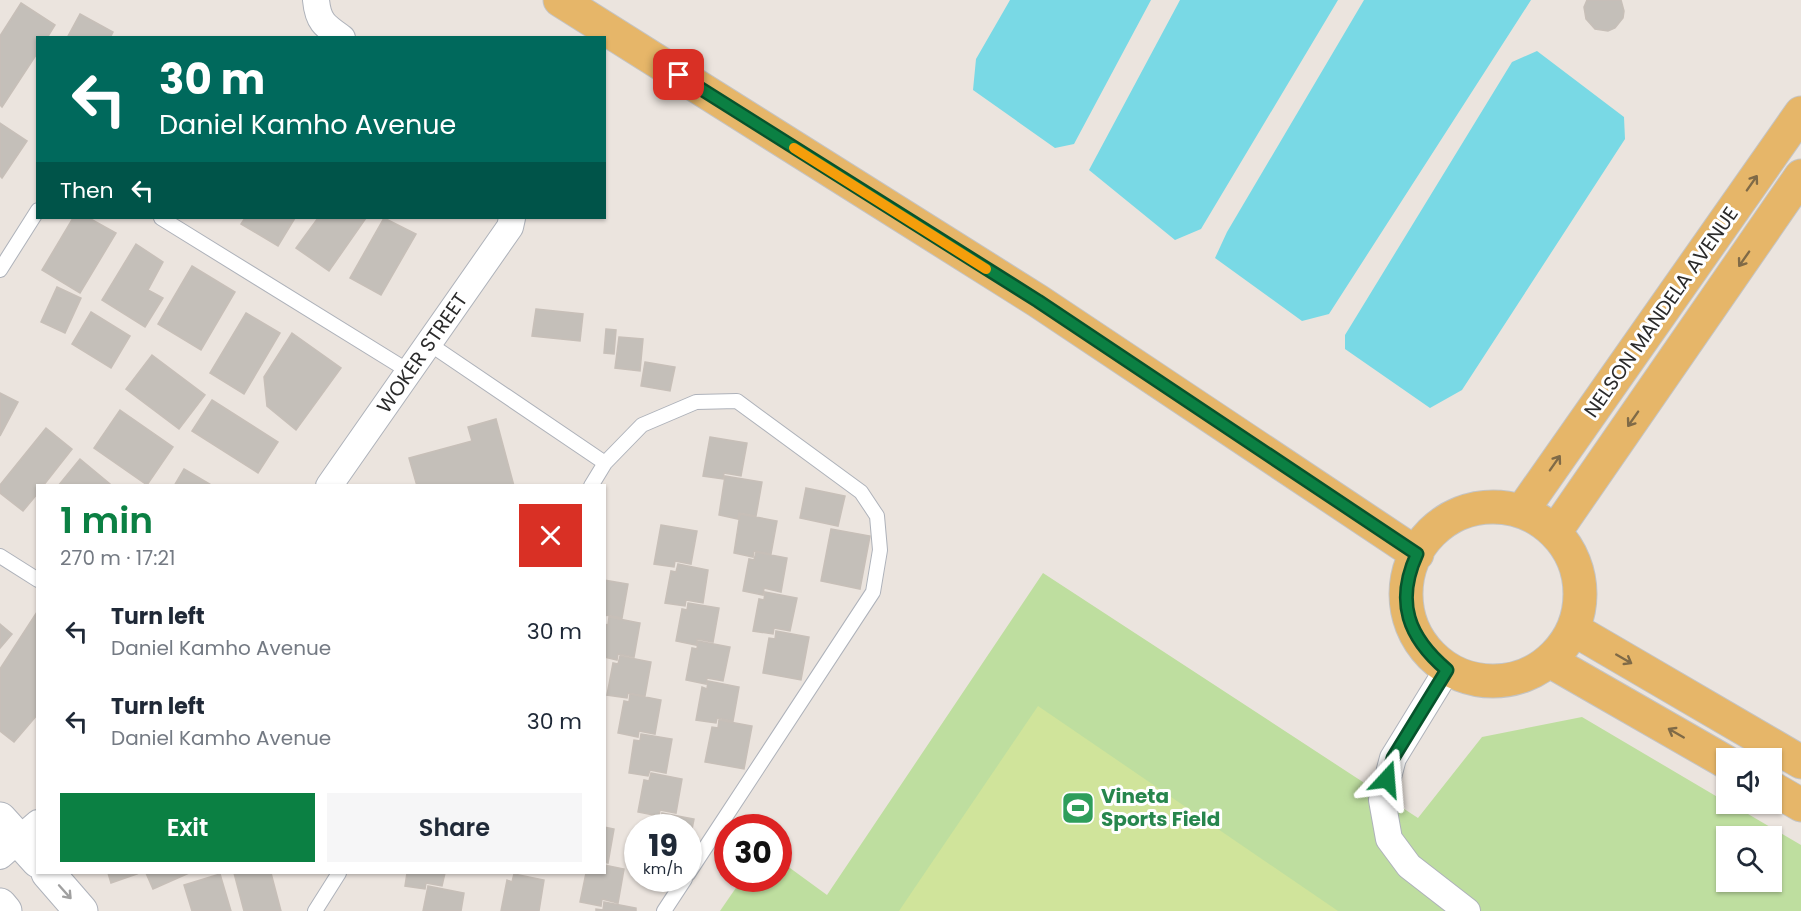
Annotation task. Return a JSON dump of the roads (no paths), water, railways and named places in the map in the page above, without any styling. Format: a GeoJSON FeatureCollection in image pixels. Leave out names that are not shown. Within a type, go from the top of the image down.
{"type":"FeatureCollection","features":[{"type":"Feature","properties":{"kind":"main road"},"geometry":{"type":"LineString","coordinates":[[560,0],[1038,301],[1417,554]]}},
{"type":"Feature","properties":{"kind":"main road","name":"NELSON MANDELA AVENUE"},"geometry":{"type":"LineString","coordinates":[[1522,511],[1801,113]]}},
{"type":"Feature","properties":{"kind":"main road","name":"NELSON MANDELA AVENUE"},"geometry":{"type":"LineString","coordinates":[[1555,532],[1801,176]]}},
{"type":"Feature","properties":{"kind":"main road"},"geometry":{"type":"LineString","coordinates":[[1482,507],[1522,511],[1540,520],[1555,532],[1570,554],[1579,578],[1580,604],[1573,629],[1550,661],[1529,675],[1504,682],[1478,681],[1447,670],[1434,660],[1419,642],[1410,621],[1406,597],[1408,574],[1417,554],[1429,535],[1445,521],[1462,512],[1482,507]]}},
{"type":"Feature","properties":{"kind":"main road"},"geometry":{"type":"LineString","coordinates":[[1573,629],[1801,762]]}},
{"type":"Feature","properties":{"kind":"main road"},"geometry":{"type":"LineString","coordinates":[[1550,661],[1716,756]]}},
{"type":"Feature","properties":{"kind":"main road"},"geometry":{"type":"LineString","coordinates":[[1782,794],[1801,805]]}},
{"type":"Feature","properties":{"kind":"street"},"geometry":{"type":"LineString","coordinates":[[316,0],[317,11],[324,26],[339,36]]}},
{"type":"Feature","properties":{"kind":"street","name":"WOKER STREET"},"geometry":{"type":"LineString","coordinates":[[330,484],[510,227],[512,219]]}},
{"type":"Feature","properties":{"kind":"street"},"geometry":{"type":"LineString","coordinates":[[1447,670],[1393,758],[1382,800],[1389,839],[1409,866],[1467,911]]}},
{"type":"Feature","properties":{"kind":"street"},"geometry":{"type":"LineString","coordinates":[[49,874],[81,911]]}},
{"type":"Feature","properties":{"kind":"street"},"geometry":{"type":"LineString","coordinates":[[0,905],[5,911]]}},
{"type":"Feature","properties":{"kind":"lane"},"geometry":{"type":"LineString","coordinates":[[0,270],[36,213]]}},
{"type":"Feature","properties":{"kind":"lane"},"geometry":{"type":"LineString","coordinates":[[162,219],[410,372]]}},
{"type":"Feature","properties":{"kind":"lane"},"geometry":{"type":"LineString","coordinates":[[428,343],[605,463]]}},
{"type":"Feature","properties":{"kind":"lane"},"geometry":{"type":"LineString","coordinates":[[592,484],[605,463],[642,425],[696,402],[737,401],[861,492],[877,516],[880,550],[873,592],[702,853]]}},
{"type":"Feature","properties":{"kind":"lane"},"geometry":{"type":"LineString","coordinates":[[0,556],[36,579]]}},
{"type":"Feature","properties":{"kind":"lane"},"geometry":{"type":"LineString","coordinates":[[315,911],[338,874]]}},
{"type":"Feature","properties":{"kind":"lane"},"geometry":{"type":"LineString","coordinates":[[664,911],[676,892]]}},
{"type":"Feature","properties":{"kind":"water"},"geometry":{"type":"Polygon","coordinates":[[[1010,0],[1151,0],[1074,144],[1055,148],[973,90],[976,59],[1010,0]]]}},
{"type":"Feature","properties":{"kind":"water"},"geometry":{"type":"Polygon","coordinates":[[[1180,0],[1338,0],[1201,229],[1175,240],[1089,170],[1180,0]]]}},
{"type":"Feature","properties":{"kind":"water"},"geometry":{"type":"Polygon","coordinates":[[[1364,0],[1531,0],[1329,314],[1302,321],[1215,258],[1227,232],[1364,0]]]}},
{"type":"Feature","properties":{"kind":"water"},"geometry":{"type":"Polygon","coordinates":[[[1537,51],[1624,117],[1625,139],[1462,390],[1430,408],[1345,349],[1345,335],[1512,62],[1537,51]]]}},
{"type":"Feature","properties":{"kind":"place","name":"Vineta Sports Field"},"geometry":{"type":"Point","coordinates":[1078,808]}}]}
